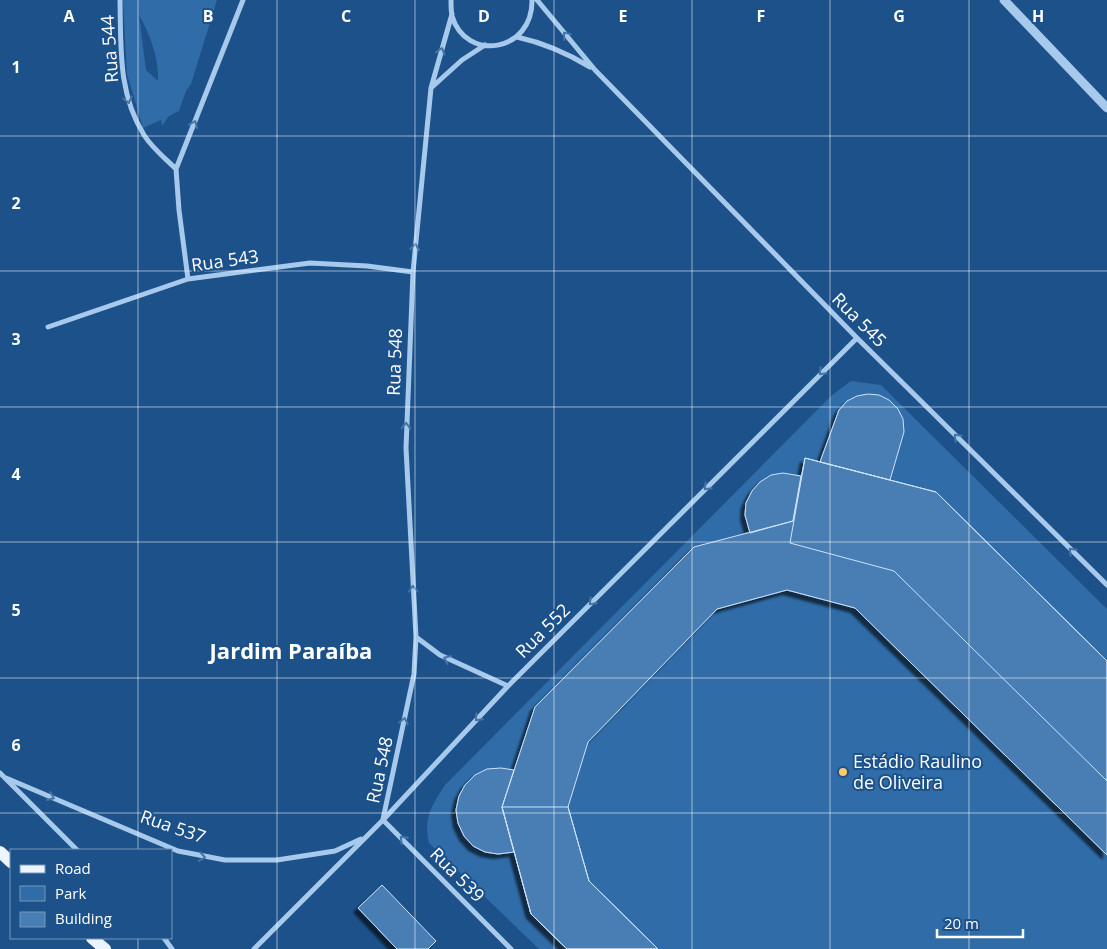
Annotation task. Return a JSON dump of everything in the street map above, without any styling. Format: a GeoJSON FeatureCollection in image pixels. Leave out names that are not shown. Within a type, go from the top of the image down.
{"type":"FeatureCollection","features":[{"type":"Feature","properties":{"kind":"main road"},"geometry":{"type":"LineString","coordinates":[[0,852],[10,861]]}},
{"type":"Feature","properties":{"kind":"main road"},"geometry":{"type":"LineString","coordinates":[[93,939],[105,949]]}},
{"type":"Feature","properties":{"kind":"street","name":"Rua 544"},"geometry":{"type":"LineString","coordinates":[[120,0],[122,73],[130,109],[145,136],[176,169]]}},
{"type":"Feature","properties":{"kind":"street"},"geometry":{"type":"LineString","coordinates":[[188,279],[176,169],[243,0]]}},
{"type":"Feature","properties":{"kind":"street"},"geometry":{"type":"LineString","coordinates":[[451,0],[452,14],[458,28],[470,40],[485,45],[501,45],[517,38],[527,26],[532,11],[532,0]]}},
{"type":"Feature","properties":{"kind":"street","name":"Rua 545"},"geometry":{"type":"LineString","coordinates":[[537,0],[595,70],[856,338],[1107,585]]}},
{"type":"Feature","properties":{"kind":"street"},"geometry":{"type":"LineString","coordinates":[[1004,0],[1107,108]]}},
{"type":"Feature","properties":{"kind":"street","name":"Rua 548"},"geometry":{"type":"LineString","coordinates":[[383,820],[414,674],[416,637],[406,448],[413,272],[431,88],[452,14]]}},
{"type":"Feature","properties":{"kind":"street","name":"Rua 545"},"geometry":{"type":"LineString","coordinates":[[517,38],[538,42],[568,54],[595,70]]}},
{"type":"Feature","properties":{"kind":"street"},"geometry":{"type":"LineString","coordinates":[[431,88],[462,60],[485,45]]}},
{"type":"Feature","properties":{"kind":"street","name":"Rua 543"},"geometry":{"type":"LineString","coordinates":[[48,327],[188,279],[310,263],[367,266],[413,272]]}},
{"type":"Feature","properties":{"kind":"street","name":"Rua 552"},"geometry":{"type":"LineString","coordinates":[[254,949],[383,820],[508,686],[856,338]]}},
{"type":"Feature","properties":{"kind":"street"},"geometry":{"type":"LineString","coordinates":[[416,637],[440,655],[508,686]]}},
{"type":"Feature","properties":{"kind":"street","name":"Rua 537"},"geometry":{"type":"LineString","coordinates":[[0,773],[76,849]]}},
{"type":"Feature","properties":{"kind":"street","name":"Rua 537"},"geometry":{"type":"LineString","coordinates":[[6,778],[178,851],[199,856],[224,860],[251,861],[301,857],[335,851],[365,838]]}},
{"type":"Feature","properties":{"kind":"street","name":"Rua 539"},"geometry":{"type":"LineString","coordinates":[[383,820],[511,949]]}},
{"type":"Feature","properties":{"kind":"green space"},"geometry":{"type":"Polygon","coordinates":[[[123,0],[217,0],[191,84],[186,91],[179,111],[169,116],[162,126],[161,120],[143,128],[127,74],[123,0]],[[139,15],[146,70],[158,81],[155,55],[139,15]]]}},
{"type":"Feature","properties":{"kind":"green space"},"geometry":{"type":"Polygon","coordinates":[[[851,381],[881,385],[1107,609],[1107,949],[539,949],[429,843],[427,834],[428,819],[436,799],[445,785],[831,396],[851,381]]]}},
{"type":"Feature","properties":{"kind":"building"},"geometry":{"type":"Polygon","coordinates":[[[879,395],[889,400],[898,409],[903,419],[904,432],[890,480],[820,462],[839,410],[847,401],[857,396],[879,395]]]}},
{"type":"Feature","properties":{"kind":"building"},"geometry":{"type":"Polygon","coordinates":[[[805,458],[936,492],[1107,661],[1107,855],[855,608],[787,590],[717,609],[588,742],[568,807],[589,881],[658,949],[567,949],[531,914],[502,807],[535,707],[694,547],[793,521],[805,458]]]}},
{"type":"Feature","properties":{"kind":"building"},"geometry":{"type":"Polygon","coordinates":[[[805,458],[936,492],[1107,661],[1107,781],[894,571],[790,543],[805,458]]]}},
{"type":"Feature","properties":{"kind":"building"},"geometry":{"type":"Polygon","coordinates":[[[783,473],[801,476],[793,521],[750,533],[745,515],[746,503],[752,491],[760,482],[771,475],[783,473]]]}},
{"type":"Feature","properties":{"kind":"building"},"geometry":{"type":"Polygon","coordinates":[[[501,768],[514,770],[502,807],[514,852],[498,854],[485,852],[473,846],[464,836],[458,823],[456,810],[459,796],[465,785],[475,775],[487,769],[501,768]]]}},
{"type":"Feature","properties":{"kind":"building"},"geometry":{"type":"Polygon","coordinates":[[[502,807],[568,807],[589,881],[658,949],[567,949],[531,914],[502,807]]]}},
{"type":"Feature","properties":{"kind":"building"},"geometry":{"type":"Polygon","coordinates":[[[382,885],[436,941],[428,949],[397,949],[358,908],[382,885]]]}},
{"type":"Feature","properties":{"kind":"place","name":"Estádio Raulino de Oliveira"},"geometry":{"type":"Point","coordinates":[843,772]}},
{"type":"Feature","properties":{"kind":"district","name":"Jardim Paraíba"},"geometry":{"type":"Point","coordinates":[291,651]}}]}
